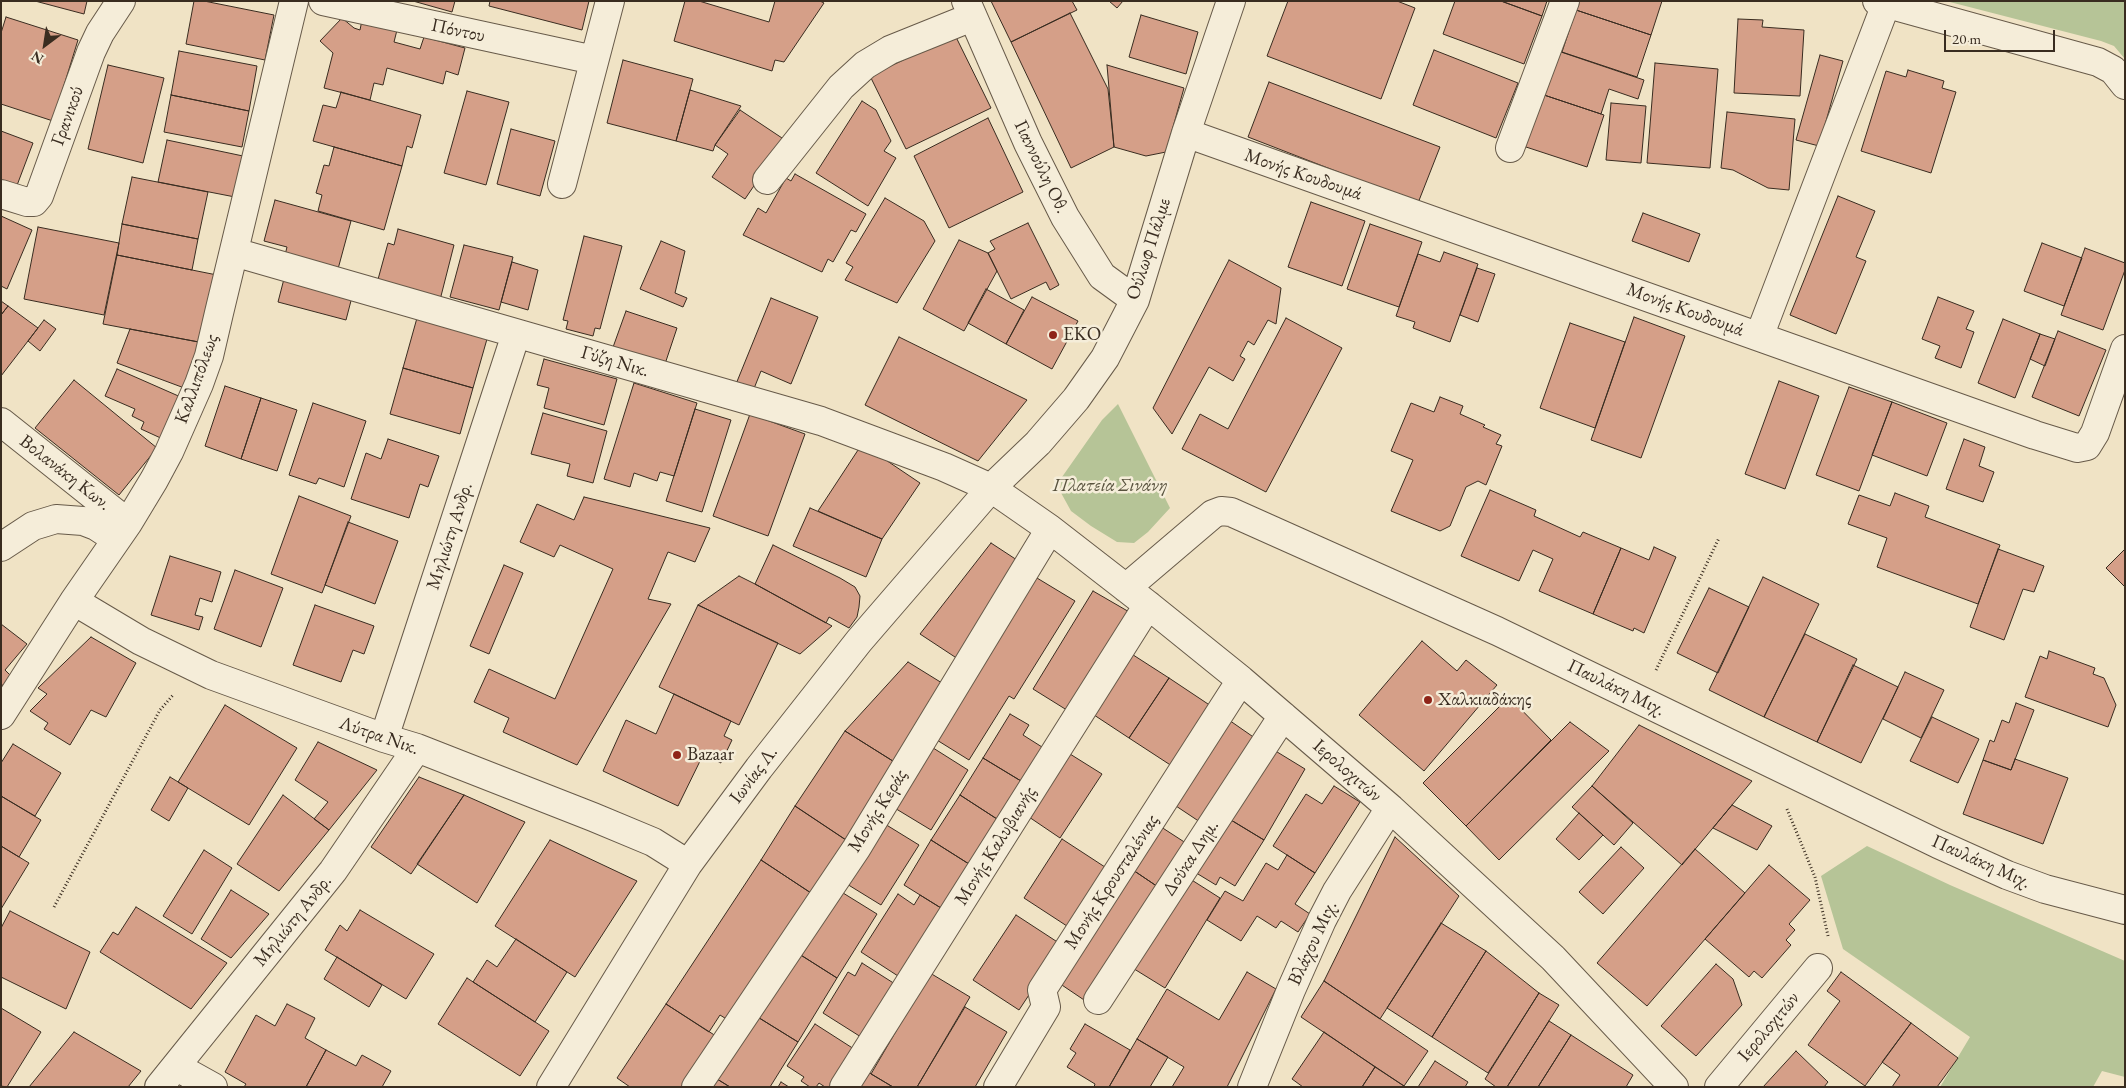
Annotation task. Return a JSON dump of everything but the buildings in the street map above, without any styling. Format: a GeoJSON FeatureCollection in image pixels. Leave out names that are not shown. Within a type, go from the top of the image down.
{"type":"FeatureCollection","features":[{"type":"Feature","properties":{"kind":"street","name":"Γρανικού"},"geometry":{"type":"LineString","coordinates":[[1,194],[27,202],[34,202],[39,196],[92,52],[100,33],[121,1]]}},
{"type":"Feature","properties":{"kind":"street","name":"Καλλιπόλεως"},"geometry":{"type":"LineString","coordinates":[[1,715],[74,601],[122,531],[169,452],[199,384],[209,356],[294,1]]}},
{"type":"Feature","properties":{"kind":"street","name":"Πόντου"},"geometry":{"type":"LineString","coordinates":[[323,1],[594,60]]}},
{"type":"Feature","properties":{"kind":"street"},"geometry":{"type":"LineString","coordinates":[[562,184],[610,1]]}},
{"type":"Feature","properties":{"kind":"street","name":"Ούλωφ Πάλμε"},"geometry":{"type":"LineString","coordinates":[[991,488],[1038,443],[1076,399],[1105,358],[1135,300],[1186,133],[1231,1]]}},
{"type":"Feature","properties":{"kind":"street"},"geometry":{"type":"LineString","coordinates":[[1510,148],[1565,1]]}},
{"type":"Feature","properties":{"kind":"street"},"geometry":{"type":"LineString","coordinates":[[1759,337],[1882,2],[2098,62],[2119,78]]}},
{"type":"Feature","properties":{"kind":"street","name":"Γιαννούλη Οθ."},"geometry":{"type":"LineString","coordinates":[[767,180],[841,87],[865,65],[969,9],[1028,143],[1065,217],[1102,276],[1135,300]]}},
{"type":"Feature","properties":{"kind":"street","name":"Μονής Κουδουμά"},"geometry":{"type":"LineString","coordinates":[[1186,133],[2035,435],[2077,448],[2086,446],[2095,433],[2125,349]]}},
{"type":"Feature","properties":{"kind":"street","name":"Γύζη Νικ."},"geometry":{"type":"LineString","coordinates":[[234,252],[820,421],[944,467],[991,488]]}},
{"type":"Feature","properties":{"kind":"street","name":"Μηλιώτη Ανδρ."},"geometry":{"type":"LineString","coordinates":[[384,738],[516,334]]}},
{"type":"Feature","properties":{"kind":"street","name":"Βολανάκη Κων."},"geometry":{"type":"LineString","coordinates":[[1,422],[122,531]]}},
{"type":"Feature","properties":{"kind":"street","name":"Ιερολοχιτών"},"geometry":{"type":"LineString","coordinates":[[991,488],[1050,528],[1148,605],[1241,680],[1390,808],[1553,958],[1674,1087]]}},
{"type":"Feature","properties":{"kind":"street","name":"Ιωνίας Λ."},"geometry":{"type":"LineString","coordinates":[[562,1083],[688,864],[758,768],[859,641],[991,488]]}},
{"type":"Feature","properties":{"kind":"street","name":"Παυλάκη Μιχ."},"geometry":{"type":"LineString","coordinates":[[1126,588],[1213,514],[1221,510],[1231,512],[1488,627],[1938,844],[2007,875],[2044,890],[2125,910]]}},
{"type":"Feature","properties":{"kind":"street"},"geometry":{"type":"LineString","coordinates":[[1,547],[33,526],[56,519],[83,521],[96,526],[122,531]]}},
{"type":"Feature","properties":{"kind":"street","name":"Μονής Κεράς"},"geometry":{"type":"LineString","coordinates":[[696,1087],[856,849],[1050,528]]}},
{"type":"Feature","properties":{"kind":"street","name":"Λύτρα Νικ."},"geometry":{"type":"LineString","coordinates":[[74,601],[141,641],[211,675],[384,738],[417,748],[653,842],[688,864]]}},
{"type":"Feature","properties":{"kind":"street","name":"Μονής Καλυβιανής"},"geometry":{"type":"LineString","coordinates":[[844,1087],[1148,605]]}},
{"type":"Feature","properties":{"kind":"street","name":"Μονής Κρουσταλένιας"},"geometry":{"type":"LineString","coordinates":[[998,1087],[1046,1008],[1042,990],[1241,680]]}},
{"type":"Feature","properties":{"kind":"street","name":"Δούκα Δημ."},"geometry":{"type":"LineString","coordinates":[[1098,1000],[1283,716]]}},
{"type":"Feature","properties":{"kind":"street","name":"Μηλιώτη Ανδρ."},"geometry":{"type":"LineString","coordinates":[[159,1087],[333,871],[417,748]]}},
{"type":"Feature","properties":{"kind":"street","name":"Βλάχου Μιχ."},"geometry":{"type":"LineString","coordinates":[[1257,1085],[1295,981],[1322,920],[1337,891],[1390,808]]}},
{"type":"Feature","properties":{"kind":"street","name":"Ιερολοχιτών"},"geometry":{"type":"LineString","coordinates":[[1719,1087],[1818,968]]}},
{"type":"Feature","properties":{"kind":"street"},"geometry":{"type":"LineString","coordinates":[[177,1067],[212,1087]]}},
{"type":"Feature","properties":{"kind":"path"},"geometry":{"type":"LineString","coordinates":[[1642,700],[1719,538]]}},
{"type":"Feature","properties":{"kind":"path"},"geometry":{"type":"LineString","coordinates":[[54,907],[160,710],[182,684],[190,665]]}},
{"type":"Feature","properties":{"kind":"path"},"geometry":{"type":"LineString","coordinates":[[1766,760],[1815,877],[1823,909],[1831,948],[1818,968]]}},
{"type":"Feature","properties":{"kind":"green space"},"geometry":{"type":"Polygon","coordinates":[[[1946,1],[2125,1],[2125,59],[2114,46],[2101,41],[1946,1]]]}},
{"type":"Feature","properties":{"kind":"green space","name":"Πλατεία Σινάνη"},"geometry":{"type":"Polygon","coordinates":[[[1118,404],[1170,508],[1148,532],[1134,543],[1117,542],[1091,526],[1071,511],[1060,491],[1062,477],[1102,420],[1118,404]]]}},
{"type":"Feature","properties":{"kind":"green space"},"geometry":{"type":"Polygon","coordinates":[[[1867,846],[1950,885],[2125,961],[2125,1077],[2102,1071],[2093,1087],[1940,1087],[1970,1037],[1843,949],[1821,876],[1867,846]]]}},
{"type":"Feature","properties":{"kind":"place","name":"EKO"},"geometry":{"type":"Point","coordinates":[1053,335]}},
{"type":"Feature","properties":{"kind":"place","name":"Χαλκιαδάκης"},"geometry":{"type":"Point","coordinates":[1428,700]}},
{"type":"Feature","properties":{"kind":"place","name":"Bazaar"},"geometry":{"type":"Point","coordinates":[677,755]}}]}
